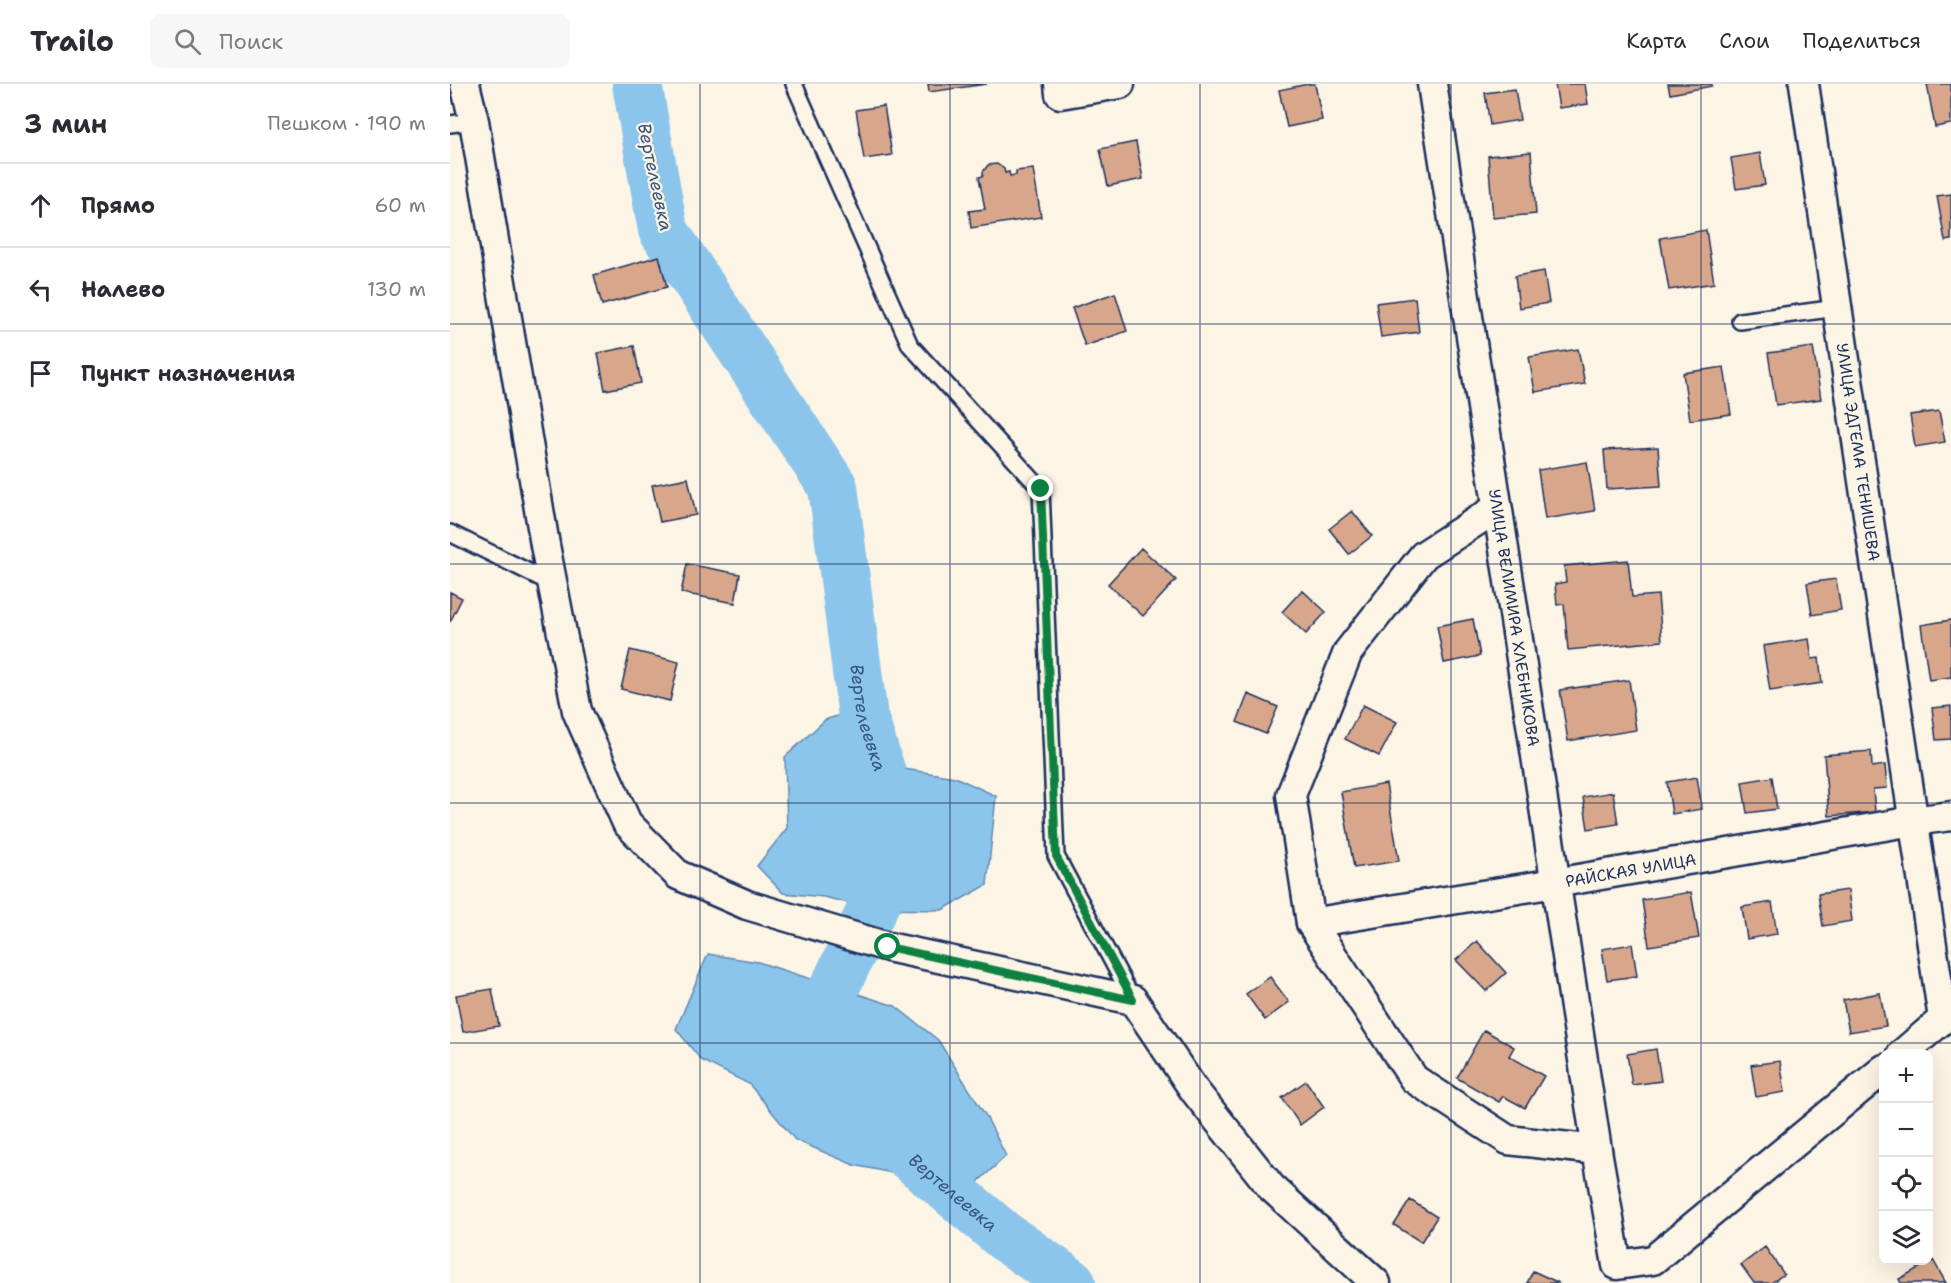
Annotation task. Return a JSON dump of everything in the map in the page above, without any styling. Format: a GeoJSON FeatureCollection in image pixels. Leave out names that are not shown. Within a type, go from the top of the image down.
{"type":"FeatureCollection","features":[{"type":"Feature","properties":{"kind":"street"},"geometry":{"type":"LineString","coordinates":[[465,84],[462,123],[577,711],[627,823],[678,876],[747,905],[888,947],[1133,1000],[1194,1090],[1271,1187],[1376,1283]]}},
{"type":"Feature","properties":{"kind":"street"},"geometry":{"type":"LineString","coordinates":[[1059,84],[1060,94],[1120,84]]}},
{"type":"Feature","properties":{"kind":"street","name":"УЛИЦА ВЕЛИМИРА ХЛЕБНИКОВА"},"geometry":{"type":"LineString","coordinates":[[1432,84],[1555,883],[1617,1264],[1653,1260],[1879,1073]]}},
{"type":"Feature","properties":{"kind":"street","name":"УЛИЦА ЭДГЕМА ТЕНИШЕВА"},"geometry":{"type":"LineString","coordinates":[[1804,84],[1943,1019],[1907,1049]]}},
{"type":"Feature","properties":{"kind":"street"},"geometry":{"type":"LineString","coordinates":[[1497,508],[1424,555],[1348,652],[1291,795],[1311,923],[1414,1079],[1508,1140],[1597,1150]]}},
{"type":"Feature","properties":{"kind":"street","name":"РАЙСКАЯ УЛИЦА"},"geometry":{"type":"LineString","coordinates":[[1311,923],[1951,816]]}},
{"type":"Feature","properties":{"kind":"lane"},"geometry":{"type":"LineString","coordinates":[[794,84],[910,345],[1041,489],[1056,856],[1133,1000]]}},
{"type":"Feature","properties":{"kind":"lane"},"geometry":{"type":"LineString","coordinates":[[1740,321],[1837,308]]}},
{"type":"Feature","properties":{"kind":"lane"},"geometry":{"type":"LineString","coordinates":[[450,533],[553,585]]}},
{"type":"Feature","properties":{"kind":"water"},"geometry":{"type":"Polygon","coordinates":[[[862,708],[904,769],[955,777],[996,796],[987,885],[942,910],[872,909],[824,897],[783,893],[757,866],[787,828],[785,757],[825,720],[862,708]]]}},
{"type":"Feature","properties":{"kind":"water"},"geometry":{"type":"Polygon","coordinates":[[[708,954],[758,962],[895,1006],[938,1040],[986,1116],[1006,1156],[959,1199],[931,1195],[892,1173],[854,1165],[795,1140],[749,1084],[701,1060],[676,1029],[708,954]]]}},
{"type":"Feature","properties":{"kind":"building"},"geometry":{"type":"Polygon","coordinates":[[[928,84],[987,84],[929,92],[928,84]]]}},
{"type":"Feature","properties":{"kind":"building"},"geometry":{"type":"Polygon","coordinates":[[[1315,84],[1322,120],[1287,127],[1279,90],[1315,84]]]}},
{"type":"Feature","properties":{"kind":"building"},"geometry":{"type":"Polygon","coordinates":[[[1555,84],[1585,84],[1588,104],[1559,108],[1555,84]]]}},
{"type":"Feature","properties":{"kind":"building"},"geometry":{"type":"Polygon","coordinates":[[[1668,84],[1712,84],[1712,86],[1670,94],[1668,84]]]}},
{"type":"Feature","properties":{"kind":"building"},"geometry":{"type":"Polygon","coordinates":[[[1927,84],[1951,84],[1951,124],[1935,127],[1927,84]]]}},
{"type":"Feature","properties":{"kind":"building"},"geometry":{"type":"Polygon","coordinates":[[[1515,89],[1520,120],[1490,125],[1485,93],[1515,89]]]}},
{"type":"Feature","properties":{"kind":"building"},"geometry":{"type":"Polygon","coordinates":[[[884,106],[892,155],[864,159],[856,110],[884,106]]]}},
{"type":"Feature","properties":{"kind":"building"},"geometry":{"type":"Polygon","coordinates":[[[1136,142],[1143,179],[1108,186],[1100,149],[1136,142]]]}},
{"type":"Feature","properties":{"kind":"building"},"geometry":{"type":"Polygon","coordinates":[[[1531,152],[1536,214],[1493,218],[1488,156],[1531,152]]]}},
{"type":"Feature","properties":{"kind":"building"},"geometry":{"type":"Polygon","coordinates":[[[1760,153],[1765,185],[1736,189],[1731,158],[1760,153]]]}},
{"type":"Feature","properties":{"kind":"building"},"geometry":{"type":"Polygon","coordinates":[[[997,164],[1004,169],[1005,173],[1009,172],[1010,176],[1016,175],[1016,171],[1033,169],[1041,217],[971,228],[969,211],[985,209],[979,177],[983,176],[988,165],[997,164]]]}},
{"type":"Feature","properties":{"kind":"building"},"geometry":{"type":"Polygon","coordinates":[[[1951,194],[1951,240],[1945,241],[1937,196],[1951,194]]]}},
{"type":"Feature","properties":{"kind":"building"},"geometry":{"type":"Polygon","coordinates":[[[1706,230],[1714,283],[1669,290],[1660,238],[1706,230]]]}},
{"type":"Feature","properties":{"kind":"building"},"geometry":{"type":"Polygon","coordinates":[[[659,256],[667,287],[602,305],[594,275],[659,256]]]}},
{"type":"Feature","properties":{"kind":"building"},"geometry":{"type":"Polygon","coordinates":[[[1544,271],[1549,303],[1519,308],[1515,276],[1544,271]]]}},
{"type":"Feature","properties":{"kind":"building"},"geometry":{"type":"Polygon","coordinates":[[[1115,293],[1127,331],[1085,346],[1072,308],[1115,293]]]}},
{"type":"Feature","properties":{"kind":"building"},"geometry":{"type":"Polygon","coordinates":[[[1415,298],[1419,332],[1381,337],[1376,303],[1415,298]]]}},
{"type":"Feature","properties":{"kind":"building"},"geometry":{"type":"Polygon","coordinates":[[[634,346],[641,383],[605,390],[598,353],[634,346]]]}},
{"type":"Feature","properties":{"kind":"building"},"geometry":{"type":"Polygon","coordinates":[[[1813,347],[1821,399],[1776,405],[1768,353],[1813,347]]]}},
{"type":"Feature","properties":{"kind":"building"},"geometry":{"type":"Polygon","coordinates":[[[1578,349],[1585,384],[1535,392],[1529,357],[1578,349]]]}},
{"type":"Feature","properties":{"kind":"building"},"geometry":{"type":"Polygon","coordinates":[[[1724,367],[1731,414],[1690,420],[1683,373],[1724,367]]]}},
{"type":"Feature","properties":{"kind":"building"},"geometry":{"type":"Polygon","coordinates":[[[1939,411],[1945,442],[1915,447],[1910,415],[1939,411]]]}},
{"type":"Feature","properties":{"kind":"building"},"geometry":{"type":"Polygon","coordinates":[[[1658,447],[1661,486],[1607,489],[1604,450],[1658,447]]]}},
{"type":"Feature","properties":{"kind":"building"},"geometry":{"type":"Polygon","coordinates":[[[1587,462],[1595,511],[1545,519],[1538,470],[1587,462]]]}},
{"type":"Feature","properties":{"kind":"building"},"geometry":{"type":"Polygon","coordinates":[[[688,478],[696,515],[660,522],[652,485],[688,478]]]}},
{"type":"Feature","properties":{"kind":"building"},"geometry":{"type":"Polygon","coordinates":[[[1352,511],[1372,536],[1349,554],[1329,529],[1352,511]]]}},
{"type":"Feature","properties":{"kind":"building"},"geometry":{"type":"Polygon","coordinates":[[[1141,548],[1176,580],[1143,616],[1108,584],[1141,548]]]}},
{"type":"Feature","properties":{"kind":"building"},"geometry":{"type":"Polygon","coordinates":[[[1628,560],[1632,597],[1658,595],[1662,641],[1568,650],[1564,604],[1557,605],[1555,584],[1566,582],[1564,566],[1628,560]]]}},
{"type":"Feature","properties":{"kind":"building"},"geometry":{"type":"Polygon","coordinates":[[[687,564],[740,574],[735,603],[681,593],[687,564]]]}},
{"type":"Feature","properties":{"kind":"building"},"geometry":{"type":"Polygon","coordinates":[[[1836,579],[1841,610],[1812,615],[1807,583],[1836,579]]]}},
{"type":"Feature","properties":{"kind":"building"},"geometry":{"type":"Polygon","coordinates":[[[1302,590],[1326,612],[1306,634],[1282,612],[1302,590]]]}},
{"type":"Feature","properties":{"kind":"building"},"geometry":{"type":"Polygon","coordinates":[[[450,592],[462,598],[450,622],[450,592]]]}},
{"type":"Feature","properties":{"kind":"building"},"geometry":{"type":"Polygon","coordinates":[[[1473,619],[1480,656],[1444,663],[1437,626],[1473,619]]]}},
{"type":"Feature","properties":{"kind":"building"},"geometry":{"type":"Polygon","coordinates":[[[1951,620],[1951,677],[1929,680],[1921,625],[1951,620]]]}},
{"type":"Feature","properties":{"kind":"building"},"geometry":{"type":"Polygon","coordinates":[[[1809,639],[1812,659],[1819,658],[1822,683],[1770,691],[1763,646],[1809,639]]]}},
{"type":"Feature","properties":{"kind":"building"},"geometry":{"type":"Polygon","coordinates":[[[630,650],[679,662],[670,701],[621,689],[630,650]]]}},
{"type":"Feature","properties":{"kind":"building"},"geometry":{"type":"Polygon","coordinates":[[[1629,680],[1636,730],[1568,741],[1560,690],[1629,680]]]}},
{"type":"Feature","properties":{"kind":"building"},"geometry":{"type":"Polygon","coordinates":[[[1248,694],[1278,707],[1266,734],[1237,722],[1248,694]]]}},
{"type":"Feature","properties":{"kind":"building"},"geometry":{"type":"Polygon","coordinates":[[[1363,705],[1397,722],[1379,756],[1345,739],[1363,705]]]}},
{"type":"Feature","properties":{"kind":"building"},"geometry":{"type":"Polygon","coordinates":[[[1951,706],[1951,739],[1936,740],[1932,708],[1951,706]]]}},
{"type":"Feature","properties":{"kind":"building"},"geometry":{"type":"Polygon","coordinates":[[[1871,751],[1872,767],[1885,765],[1887,788],[1873,789],[1875,812],[1829,816],[1824,755],[1871,751]]]}},
{"type":"Feature","properties":{"kind":"building"},"geometry":{"type":"Polygon","coordinates":[[[1697,777],[1702,809],[1672,814],[1667,782],[1697,777]]]}},
{"type":"Feature","properties":{"kind":"building"},"geometry":{"type":"Polygon","coordinates":[[[1772,777],[1777,809],[1747,813],[1742,782],[1772,777]]]}},
{"type":"Feature","properties":{"kind":"building"},"geometry":{"type":"Polygon","coordinates":[[[1386,784],[1399,861],[1354,868],[1341,792],[1386,784]]]}},
{"type":"Feature","properties":{"kind":"building"},"geometry":{"type":"Polygon","coordinates":[[[1613,792],[1618,824],[1588,829],[1583,797],[1613,792]]]}},
{"type":"Feature","properties":{"kind":"building"},"geometry":{"type":"Polygon","coordinates":[[[1848,890],[1852,921],[1823,926],[1818,894],[1848,890]]]}},
{"type":"Feature","properties":{"kind":"building"},"geometry":{"type":"Polygon","coordinates":[[[1691,892],[1699,938],[1649,946],[1642,900],[1691,892]]]}},
{"type":"Feature","properties":{"kind":"building"},"geometry":{"type":"Polygon","coordinates":[[[1772,902],[1777,934],[1747,939],[1742,907],[1772,902]]]}},
{"type":"Feature","properties":{"kind":"building"},"geometry":{"type":"Polygon","coordinates":[[[1477,941],[1506,973],[1486,991],[1456,960],[1477,941]]]}},
{"type":"Feature","properties":{"kind":"building"},"geometry":{"type":"Polygon","coordinates":[[[1632,944],[1637,976],[1607,980],[1602,949],[1632,944]]]}},
{"type":"Feature","properties":{"kind":"building"},"geometry":{"type":"Polygon","coordinates":[[[1270,977],[1289,1002],[1265,1020],[1246,994],[1270,977]]]}},
{"type":"Feature","properties":{"kind":"building"},"geometry":{"type":"Polygon","coordinates":[[[492,989],[499,1026],[463,1032],[456,995],[492,989]]]}},
{"type":"Feature","properties":{"kind":"building"},"geometry":{"type":"Polygon","coordinates":[[[1880,993],[1886,1026],[1849,1032],[1843,1000],[1880,993]]]}},
{"type":"Feature","properties":{"kind":"building"},"geometry":{"type":"Polygon","coordinates":[[[1484,1030],[1514,1047],[1509,1056],[1544,1076],[1525,1108],[1503,1096],[1499,1102],[1457,1078],[1484,1030]]]}},
{"type":"Feature","properties":{"kind":"building"},"geometry":{"type":"Polygon","coordinates":[[[1656,1049],[1661,1081],[1632,1085],[1627,1054],[1656,1049]]]}},
{"type":"Feature","properties":{"kind":"building"},"geometry":{"type":"Polygon","coordinates":[[[1780,1061],[1785,1092],[1756,1097],[1751,1065],[1780,1061]]]}},
{"type":"Feature","properties":{"kind":"building"},"geometry":{"type":"Polygon","coordinates":[[[1306,1081],[1324,1107],[1300,1125],[1282,1098],[1306,1081]]]}},
{"type":"Feature","properties":{"kind":"building"},"geometry":{"type":"Polygon","coordinates":[[[1410,1200],[1437,1217],[1421,1242],[1394,1225],[1410,1200]]]}},
{"type":"Feature","properties":{"kind":"building"},"geometry":{"type":"Polygon","coordinates":[[[1765,1247],[1784,1274],[1771,1283],[1754,1283],[1741,1265],[1765,1247]]]}},
{"type":"Feature","properties":{"kind":"building"},"geometry":{"type":"Polygon","coordinates":[[[1933,1260],[1946,1283],[1901,1283],[1899,1279],[1924,1265],[1933,1265],[1933,1260]]]}},
{"type":"Feature","properties":{"kind":"building"},"geometry":{"type":"Polygon","coordinates":[[[1533,1271],[1559,1283],[1527,1283],[1533,1271]]]}},
{"type":"Feature","properties":{"kind":"waterway","name":"Вертелеевка"},"geometry":{"type":"LineString","coordinates":[[637,84],[663,230],[833,487],[863,717],[881,773]]}},
{"type":"Feature","properties":{"kind":"waterway","name":"Вертелеевка"},"geometry":{"type":"LineString","coordinates":[[842,1052],[831,995],[886,880],[887,843]]}},
{"type":"Feature","properties":{"kind":"waterway","name":"Вертелеевка"},"geometry":{"type":"LineString","coordinates":[[907,1154],[1004,1236],[1071,1283]]}},
{"type":"Feature","properties":{"kind":"route"},"geometry":{"type":"LineString","coordinates":[[888,947],[1133,1000],[1056,856],[1041,489]]}}]}
